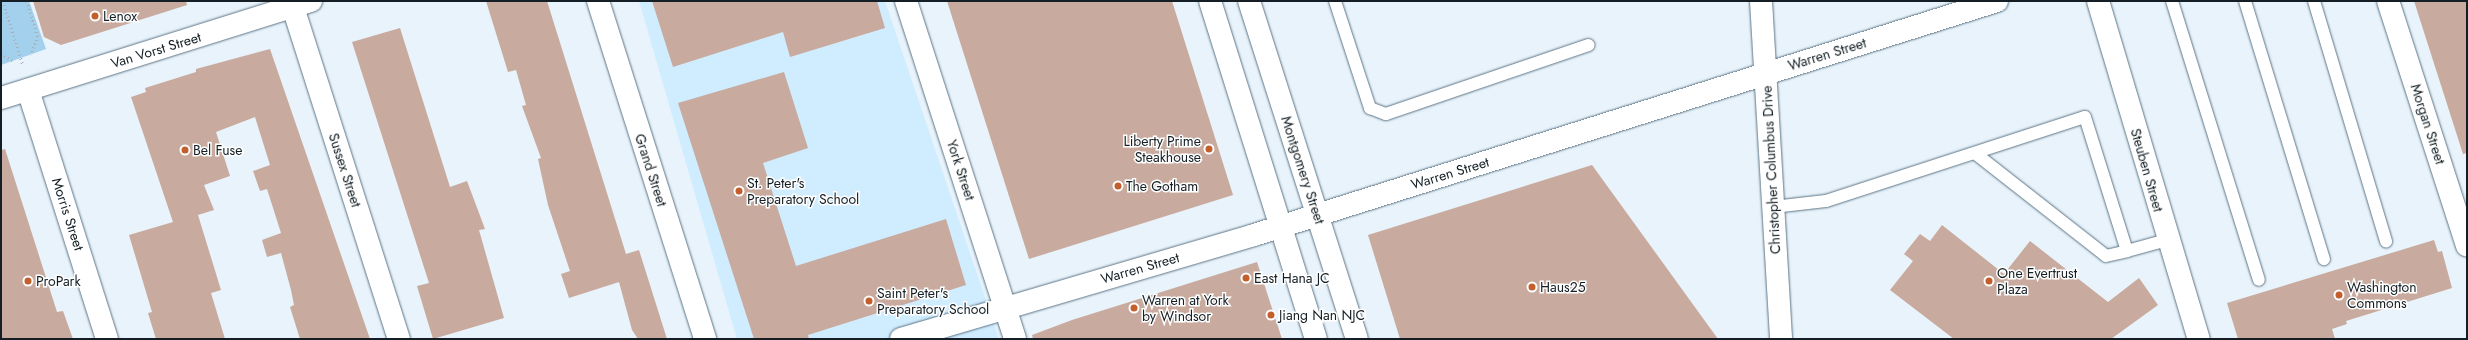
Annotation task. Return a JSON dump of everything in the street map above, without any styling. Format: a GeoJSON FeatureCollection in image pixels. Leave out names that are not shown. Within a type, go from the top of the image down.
{"type":"FeatureCollection","features":[{"type":"Feature","properties":{"kind":"street","name":"Grand Street"},"geometry":{"type":"LineString","coordinates":[[598,1],[705,339]]}},
{"type":"Feature","properties":{"kind":"street","name":"York Street"},"geometry":{"type":"LineString","coordinates":[[906,1],[1015,339]]}},
{"type":"Feature","properties":{"kind":"street"},"geometry":{"type":"LineString","coordinates":[[1210,1],[1316,339]]}},
{"type":"Feature","properties":{"kind":"street","name":"Montgomery Street"},"geometry":{"type":"LineString","coordinates":[[1249,1],[1357,339]]}},
{"type":"Feature","properties":{"kind":"street","name":"Christopher Columbus Drive"},"geometry":{"type":"LineString","coordinates":[[1760,1],[1781,339]]}},
{"type":"Feature","properties":{"kind":"street","name":"Warren Street"},"geometry":{"type":"LineString","coordinates":[[901,339],[1318,215],[1997,1]]}},
{"type":"Feature","properties":{"kind":"street","name":"Steuben Street"},"geometry":{"type":"LineString","coordinates":[[2098,1],[2167,240],[2199,339]]}},
{"type":"Feature","properties":{"kind":"street","name":"Morgan Street"},"geometry":{"type":"LineString","coordinates":[[2388,1],[2467,246]]}},
{"type":"Feature","properties":{"kind":"street","name":"Van Vorst Street"},"geometry":{"type":"LineString","coordinates":[[1,98],[298,3]]}},
{"type":"Feature","properties":{"kind":"street","name":"Sussex Street"},"geometry":{"type":"LineString","coordinates":[[298,3],[399,339]]}},
{"type":"Feature","properties":{"kind":"street","name":"Morris Street"},"geometry":{"type":"LineString","coordinates":[[28,90],[107,339]]}},
{"type":"Feature","properties":{"kind":"lane"},"geometry":{"type":"LineString","coordinates":[[1335,1],[1370,108],[1386,114],[1589,45]]}},
{"type":"Feature","properties":{"kind":"lane"},"geometry":{"type":"LineString","coordinates":[[2172,1],[2259,280]]}},
{"type":"Feature","properties":{"kind":"lane"},"geometry":{"type":"LineString","coordinates":[[2245,1],[2324,259]]}},
{"type":"Feature","properties":{"kind":"lane"},"geometry":{"type":"LineString","coordinates":[[2314,1],[2386,241]]}},
{"type":"Feature","properties":{"kind":"lane"},"geometry":{"type":"LineString","coordinates":[[1773,207],[1826,201],[1976,154],[2085,117],[2127,251]]}},
{"type":"Feature","properties":{"kind":"lane"},"geometry":{"type":"LineString","coordinates":[[1976,154],[2106,256],[2167,240]]}},
{"type":"Feature","properties":{"kind":"path"},"geometry":{"type":"LineString","coordinates":[[2,1],[23,65]]}},
{"type":"Feature","properties":{"kind":"path"},"geometry":{"type":"LineString","coordinates":[[27,1],[38,36],[31,55]]}},
{"type":"Feature","properties":{"kind":"path"},"geometry":{"type":"LineString","coordinates":[[1,54],[13,61]]}},
{"type":"Feature","properties":{"kind":"shaded area"},"geometry":{"type":"Polygon","coordinates":[[[1,1],[29,1],[46,49],[1,65],[1,1]]]}},
{"type":"Feature","properties":{"kind":"shaded area"},"geometry":{"type":"Polygon","coordinates":[[[639,1],[885,1],[999,339],[737,339],[639,1]]]}},
{"type":"Feature","properties":{"kind":"building","name":"Lenox"},"geometry":{"type":"Polygon","coordinates":[[[33,1],[186,1],[187,5],[61,45],[44,37],[33,1]]]}},
{"type":"Feature","properties":{"kind":"building"},"geometry":{"type":"Polygon","coordinates":[[[486,1],[547,1],[626,254],[639,250],[667,339],[638,339],[632,330],[619,282],[569,298],[561,274],[570,271],[548,205],[538,159],[541,158],[522,106],[526,105],[516,70],[508,72],[486,1]]]}},
{"type":"Feature","properties":{"kind":"building"},"geometry":{"type":"Polygon","coordinates":[[[652,1],[877,1],[885,28],[790,57],[783,32],[673,67],[652,1]]]}},
{"type":"Feature","properties":{"kind":"building"},"geometry":{"type":"Polygon","coordinates":[[[947,1],[1172,1],[1233,195],[1029,259],[947,1]]]}},
{"type":"Feature","properties":{"kind":"building"},"geometry":{"type":"Polygon","coordinates":[[[2414,1],[2467,1],[2467,153],[2463,154],[2414,1]]]}},
{"type":"Feature","properties":{"kind":"building"},"geometry":{"type":"Polygon","coordinates":[[[400,28],[450,187],[467,181],[485,229],[479,230],[504,318],[433,339],[417,286],[429,283],[352,42],[400,28]]]}},
{"type":"Feature","properties":{"kind":"building"},"geometry":{"type":"Polygon","coordinates":[[[270,49],[370,339],[300,339],[290,307],[294,305],[281,253],[267,257],[262,240],[281,233],[267,189],[260,191],[253,171],[270,165],[255,117],[216,132],[230,176],[204,185],[214,210],[198,215],[221,290],[211,293],[225,339],[156,339],[148,313],[152,312],[129,235],[173,222],[131,97],[146,92],[145,88],[196,72],[196,69],[270,49]]]}},
{"type":"Feature","properties":{"kind":"building","name":"St. Peter's Preparatory School"},"geometry":{"type":"Polygon","coordinates":[[[784,72],[808,148],[763,163],[796,266],[946,219],[966,285],[808,335],[809,339],[754,339],[678,103],[784,72]]]}},
{"type":"Feature","properties":{"kind":"building"},"geometry":{"type":"Polygon","coordinates":[[[5,149],[57,312],[63,311],[73,339],[1,339],[1,150],[5,149]]]}},
{"type":"Feature","properties":{"kind":"building","name":"Haus25"},"geometry":{"type":"Polygon","coordinates":[[[1592,165],[1718,339],[1400,339],[1368,235],[1592,165]]]}},
{"type":"Feature","properties":{"kind":"building","name":"One Evertrust Plaza"},"geometry":{"type":"Polygon","coordinates":[[[1942,225],[2004,274],[2030,241],[2108,302],[2139,278],[2158,305],[2111,339],[1954,339],[1890,290],[1913,261],[1904,254],[1920,234],[1930,241],[1942,225]]]}},
{"type":"Feature","properties":{"kind":"building","name":"Washington Commons"},"geometry":{"type":"Polygon","coordinates":[[[2434,240],[2438,252],[2442,251],[2452,288],[2346,321],[2347,324],[2332,329],[2335,339],[2238,339],[2227,303],[2434,240]]]}},
{"type":"Feature","properties":{"kind":"building"},"geometry":{"type":"Polygon","coordinates":[[[1257,262],[1282,339],[1033,339],[1032,335],[1072,320],[1257,262]]]}},
{"type":"Feature","properties":{"kind":"place","name":"Lenox"},"geometry":{"type":"Point","coordinates":[95,16]}},
{"type":"Feature","properties":{"kind":"place","name":"Liberty Prime Steakhouse"},"geometry":{"type":"Point","coordinates":[1209,149]}},
{"type":"Feature","properties":{"kind":"place","name":"Bel Fuse"},"geometry":{"type":"Point","coordinates":[185,150]}},
{"type":"Feature","properties":{"kind":"place","name":"The Gotham"},"geometry":{"type":"Point","coordinates":[1118,186]}},
{"type":"Feature","properties":{"kind":"place","name":"St. Peter's Preparatory School"},"geometry":{"type":"Point","coordinates":[739,191]}},
{"type":"Feature","properties":{"kind":"place","name":"East Hana JC"},"geometry":{"type":"Point","coordinates":[1246,278]}},
{"type":"Feature","properties":{"kind":"place","name":"ProPark"},"geometry":{"type":"Point","coordinates":[28,281]}},
{"type":"Feature","properties":{"kind":"place","name":"One Evertrust Plaza"},"geometry":{"type":"Point","coordinates":[1989,281]}},
{"type":"Feature","properties":{"kind":"place","name":"Haus25"},"geometry":{"type":"Point","coordinates":[1532,287]}},
{"type":"Feature","properties":{"kind":"place","name":"Washington Commons"},"geometry":{"type":"Point","coordinates":[2339,295]}},
{"type":"Feature","properties":{"kind":"place","name":"Saint Peter's Preparatory School"},"geometry":{"type":"Point","coordinates":[869,301]}},
{"type":"Feature","properties":{"kind":"place","name":"Warren at York by Windsor"},"geometry":{"type":"Point","coordinates":[1134,308]}},
{"type":"Feature","properties":{"kind":"place","name":"Jiang Nan NJC"},"geometry":{"type":"Point","coordinates":[1271,315]}}]}
